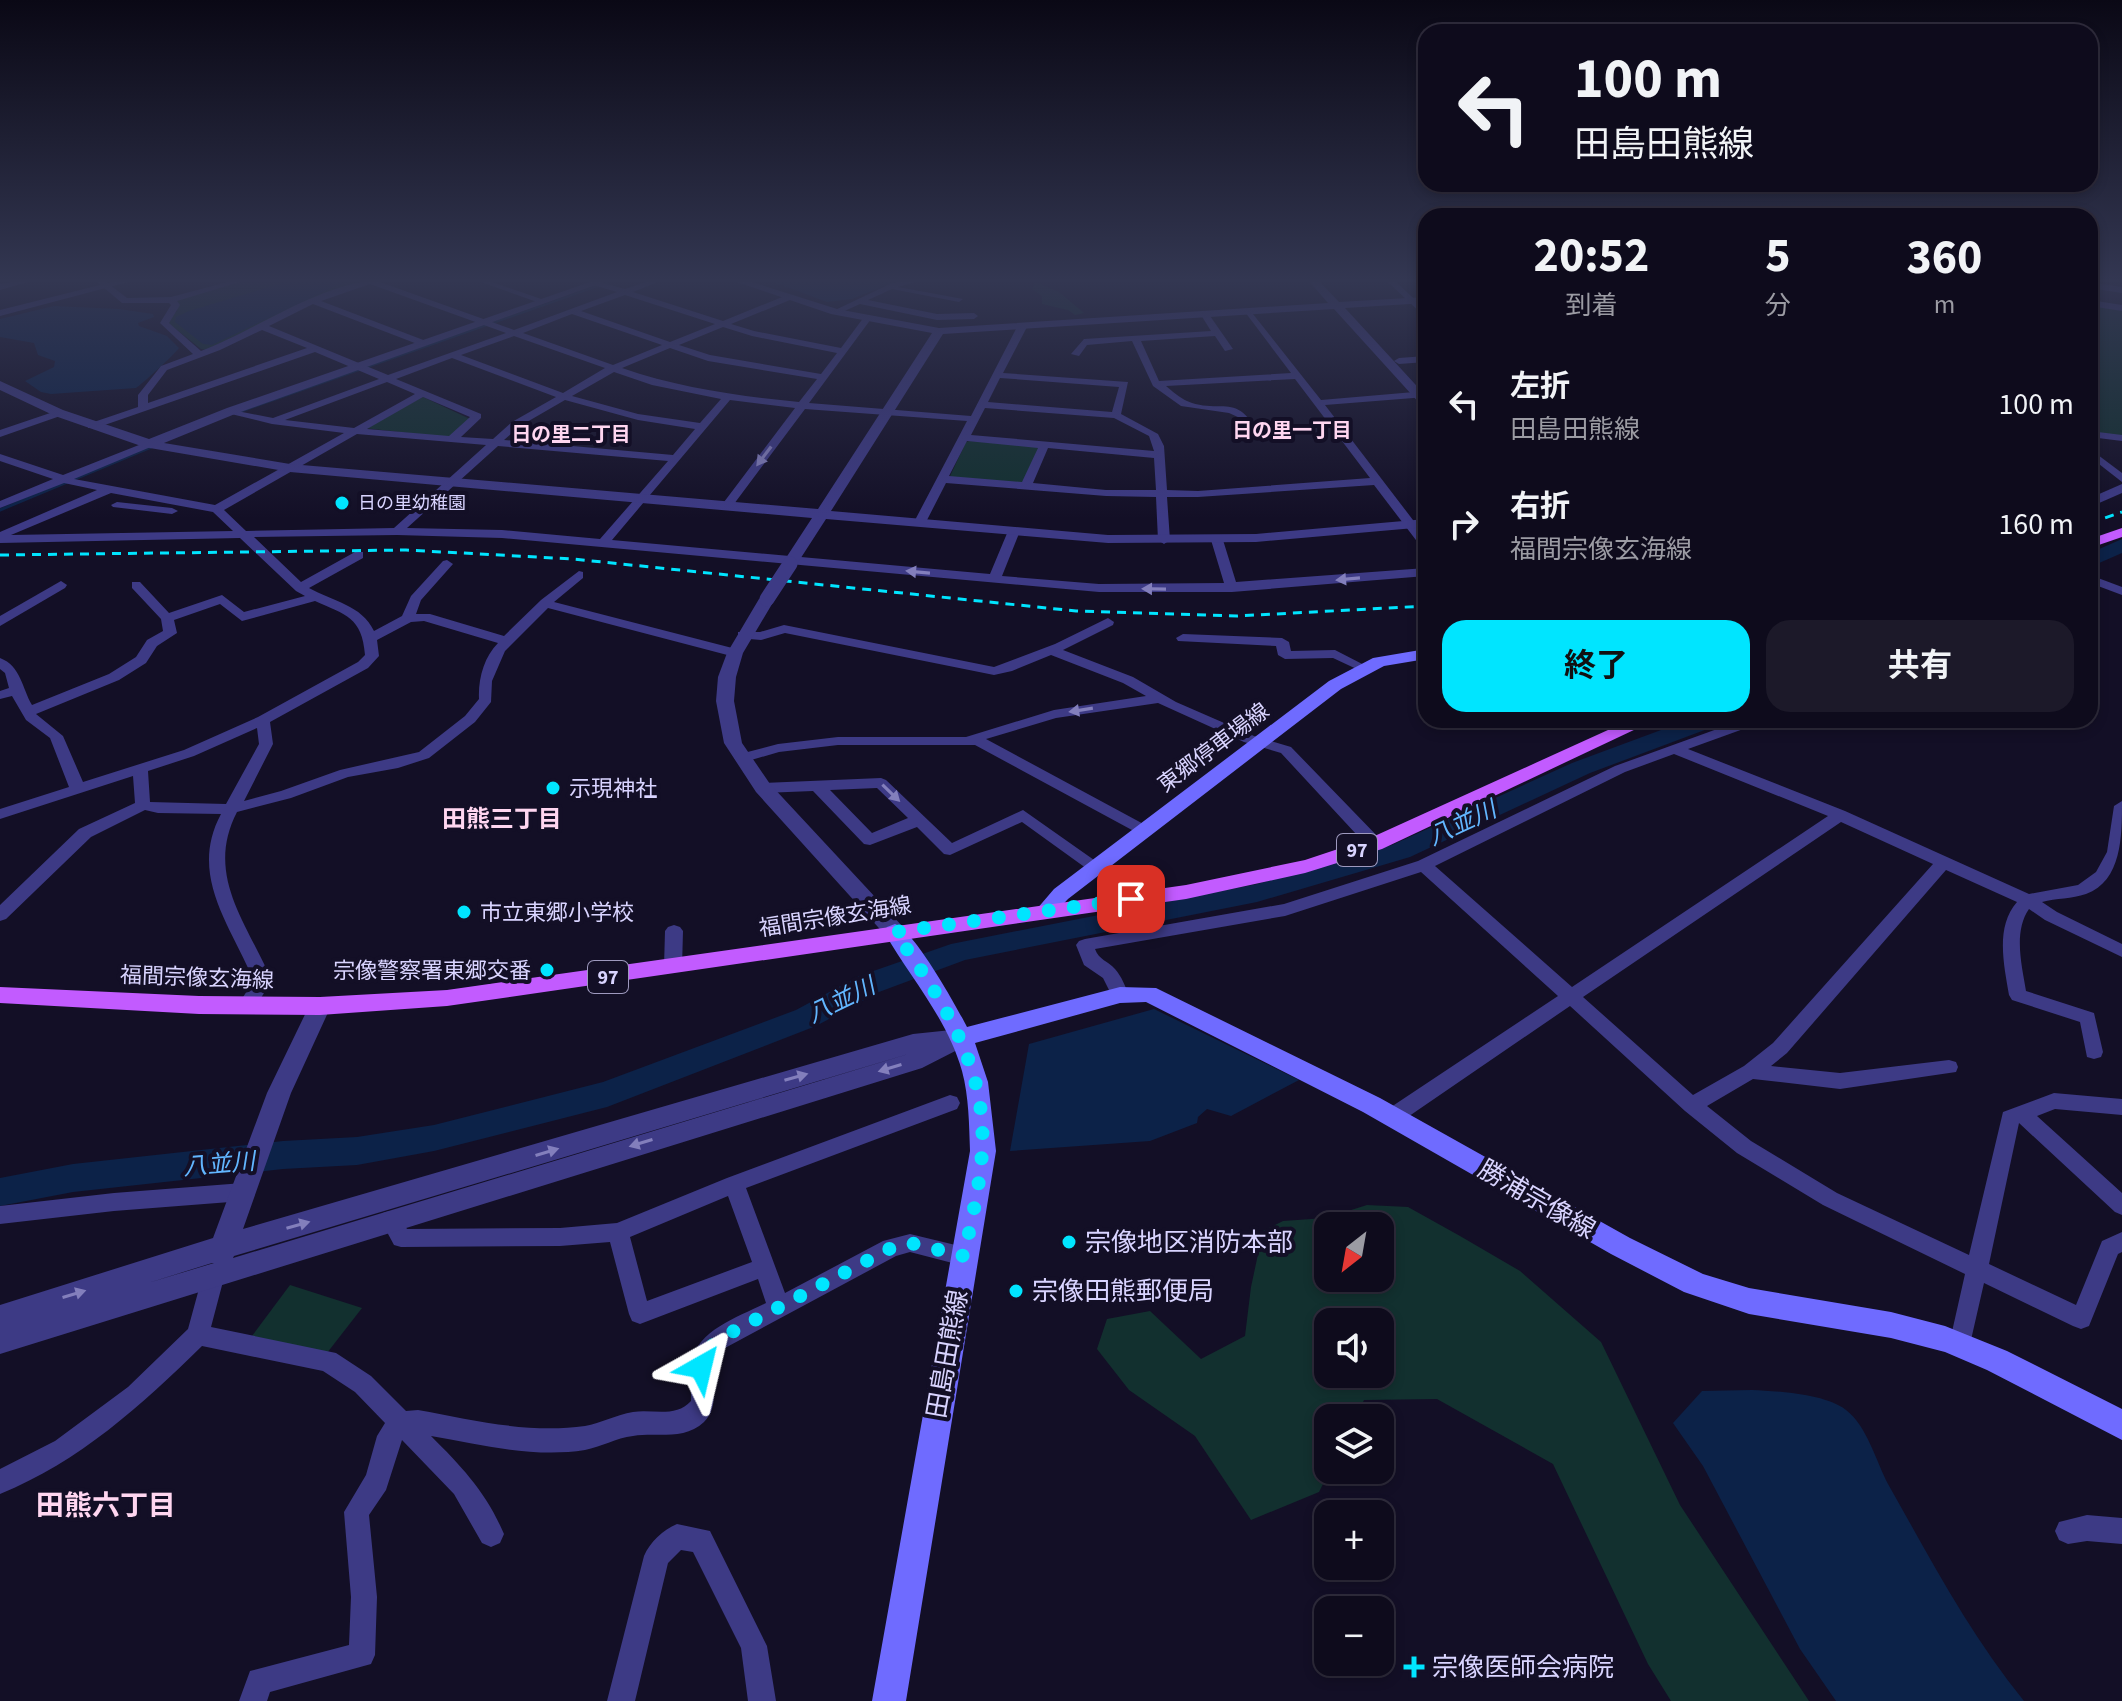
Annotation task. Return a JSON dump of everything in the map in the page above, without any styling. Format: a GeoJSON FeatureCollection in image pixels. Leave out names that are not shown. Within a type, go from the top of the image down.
{"type":"FeatureCollection","features":[{"type":"Feature","properties":{"kind":"main road"},"geometry":{"type":"LineString","coordinates":[[2098,541],[2122,532]]}},
{"type":"Feature","properties":{"kind":"main road","name":"東郷停車場線"},"geometry":{"type":"LineString","coordinates":[[1046,910],[1096,867],[1260,741],[1363,668],[1418,655]]}},
{"type":"Feature","properties":{"kind":"main road","name":"福間宗像玄海線"},"geometry":{"type":"LineString","coordinates":[[0,995],[320,1006],[447,998],[1186,892],[1260,878],[1375,844],[1625,728]]}},
{"type":"Feature","properties":{"kind":"main road","name":"田島田熊線"},"geometry":{"type":"LineString","coordinates":[[889,1701],[983,1151],[980,1104],[961,1038],[931,984],[895,932]]}},
{"type":"Feature","properties":{"kind":"main road","name":"勝浦宗像線"},"geometry":{"type":"LineString","coordinates":[[961,1038],[1120,995],[1148,994],[1392,1117],[1604,1238],[1695,1283],[1751,1302],[1884,1323],[1960,1345],[2122,1425]]}},
{"type":"Feature","properties":{"kind":"street"},"geometry":{"type":"LineString","coordinates":[[143,407],[143,395],[164,368],[181,360]]}},
{"type":"Feature","properties":{"kind":"street"},"geometry":{"type":"LineString","coordinates":[[92,426],[280,360]]}},
{"type":"Feature","properties":{"kind":"street"},"geometry":{"type":"LineString","coordinates":[[341,360],[477,416],[452,439]]}},
{"type":"Feature","properties":{"kind":"street"},"geometry":{"type":"LineString","coordinates":[[0,505],[375,360]]}},
{"type":"Feature","properties":{"kind":"street"},"geometry":{"type":"LineString","coordinates":[[272,421],[437,360]]}},
{"type":"Feature","properties":{"kind":"street"},"geometry":{"type":"LineString","coordinates":[[466,360],[561,398],[614,413],[703,427]]}},
{"type":"Feature","properties":{"kind":"street"},"geometry":{"type":"LineString","coordinates":[[592,360],[655,383],[727,398],[975,419]]}},
{"type":"Feature","properties":{"kind":"street"},"geometry":{"type":"LineString","coordinates":[[397,531],[516,424],[613,368],[632,360]]}},
{"type":"Feature","properties":{"kind":"street"},"geometry":{"type":"LineString","coordinates":[[724,360],[824,377]]}},
{"type":"Feature","properties":{"kind":"street"},"geometry":{"type":"LineString","coordinates":[[727,506],[836,360]]}},
{"type":"Feature","properties":{"kind":"street"},"geometry":{"type":"LineString","coordinates":[[895,932],[763,788],[741,758],[727,723],[725,701],[727,677],[739,644],[921,360]]}},
{"type":"Feature","properties":{"kind":"street"},"geometry":{"type":"LineString","coordinates":[[920,522],[1005,360]]}},
{"type":"Feature","properties":{"kind":"street"},"geometry":{"type":"LineString","coordinates":[[1145,360],[1156,384],[1185,404],[1231,410],[1244,416],[1253,432]]}},
{"type":"Feature","properties":{"kind":"street"},"geometry":{"type":"LineString","coordinates":[[1285,360],[1378,481],[1418,524]]}},
{"type":"Feature","properties":{"kind":"street"},"geometry":{"type":"LineString","coordinates":[[1392,360],[1418,389]]}},
{"type":"Feature","properties":{"kind":"street"},"geometry":{"type":"LineString","coordinates":[[1399,361],[1407,360]]}},
{"type":"Feature","properties":{"kind":"street"},"geometry":{"type":"LineString","coordinates":[[1399,361],[1418,388]]}},
{"type":"Feature","properties":{"kind":"street"},"geometry":{"type":"LineString","coordinates":[[997,375],[1125,384],[1116,415]]}},
{"type":"Feature","properties":{"kind":"street"},"geometry":{"type":"LineString","coordinates":[[1156,384],[1297,376]]}},
{"type":"Feature","properties":{"kind":"street"},"geometry":{"type":"LineString","coordinates":[[0,385],[92,426],[153,445],[290,468],[1014,531],[1164,540],[1217,540],[1418,524]]}},
{"type":"Feature","properties":{"kind":"street"},"geometry":{"type":"LineString","coordinates":[[0,457],[67,481],[217,509],[421,394]]}},
{"type":"Feature","properties":{"kind":"street"},"geometry":{"type":"LineString","coordinates":[[1317,403],[1418,396]]}},
{"type":"Feature","properties":{"kind":"street"},"geometry":{"type":"LineString","coordinates":[[603,543],[727,398]]}},
{"type":"Feature","properties":{"kind":"street"},"geometry":{"type":"LineString","coordinates":[[982,405],[1116,415],[1153,434],[1160,455],[1164,540]]}},
{"type":"Feature","properties":{"kind":"street"},"geometry":{"type":"LineString","coordinates":[[236,412],[272,421],[355,431],[676,458]]}},
{"type":"Feature","properties":{"kind":"street"},"geometry":{"type":"LineString","coordinates":[[0,434],[59,413]]}},
{"type":"Feature","properties":{"kind":"street"},"geometry":{"type":"LineString","coordinates":[[2098,435],[2122,438]]}},
{"type":"Feature","properties":{"kind":"street"},"geometry":{"type":"LineString","coordinates":[[965,438],[1160,455]]}},
{"type":"Feature","properties":{"kind":"street"},"geometry":{"type":"LineString","coordinates":[[1026,486],[1044,445]]}},
{"type":"Feature","properties":{"kind":"street"},"geometry":{"type":"LineString","coordinates":[[2098,459],[2122,479]]}},
{"type":"Feature","properties":{"kind":"street"},"geometry":{"type":"LineString","coordinates":[[943,479],[1161,494],[1378,481]]}},
{"type":"Feature","properties":{"kind":"street"},"geometry":{"type":"LineString","coordinates":[[2098,499],[2122,488]]}},
{"type":"Feature","properties":{"kind":"street"},"geometry":{"type":"LineString","coordinates":[[0,537],[107,490]]}},
{"type":"Feature","properties":{"kind":"street"},"geometry":{"type":"LineString","coordinates":[[117,505],[156,511],[197,507]]}},
{"type":"Feature","properties":{"kind":"street"},"geometry":{"type":"LineString","coordinates":[[0,814],[189,753],[263,720],[363,665],[372,656],[372,637],[358,615],[300,588],[217,509]]}},
{"type":"Feature","properties":{"kind":"street"},"geometry":{"type":"LineString","coordinates":[[0,537],[397,531],[502,534],[1099,588],[1232,588],[1418,573]]}},
{"type":"Feature","properties":{"kind":"street"},"geometry":{"type":"LineString","coordinates":[[995,578],[1014,531]]}},
{"type":"Feature","properties":{"kind":"street"},"geometry":{"type":"LineString","coordinates":[[1217,540],[1232,588]]}},
{"type":"Feature","properties":{"kind":"street"},"geometry":{"type":"LineString","coordinates":[[300,588],[359,555]]}},
{"type":"Feature","properties":{"kind":"street"},"geometry":{"type":"LineString","coordinates":[[408,618],[415,599],[447,564]]}},
{"type":"Feature","properties":{"kind":"street"},"geometry":{"type":"LineString","coordinates":[[0,915],[85,833],[143,805],[231,809],[286,795],[345,773],[424,755],[470,719],[486,699],[485,681],[507,641],[579,575]]}},
{"type":"Feature","properties":{"kind":"street"},"geometry":{"type":"LineString","coordinates":[[2098,582],[2122,591]]}},
{"type":"Feature","properties":{"kind":"street"},"geometry":{"type":"LineString","coordinates":[[0,622],[61,585]]}},
{"type":"Feature","properties":{"kind":"street"},"geometry":{"type":"LineString","coordinates":[[28,712],[90,689],[141,660],[152,643],[170,633],[167,618],[136,585]]}},
{"type":"Feature","properties":{"kind":"street"},"geometry":{"type":"LineString","coordinates":[[167,618],[222,599],[242,617],[314,597]]}},
{"type":"Feature","properties":{"kind":"street"},"geometry":{"type":"LineString","coordinates":[[545,603],[739,644],[784,629],[994,671],[1009,670],[1108,622]]}},
{"type":"Feature","properties":{"kind":"street"},"geometry":{"type":"LineString","coordinates":[[372,637],[408,618],[425,617],[507,641]]}},
{"type":"Feature","properties":{"kind":"street"},"geometry":{"type":"LineString","coordinates":[[1183,638],[1204,645],[1282,642],[1285,655],[1335,654],[1363,668]]}},
{"type":"Feature","properties":{"kind":"street"},"geometry":{"type":"LineString","coordinates":[[1053,651],[1128,680],[1158,699],[1286,750],[1375,844]]}},
{"type":"Feature","properties":{"kind":"street"},"geometry":{"type":"LineString","coordinates":[[0,662],[11,671],[16,690],[28,712],[56,736],[77,787]]}},
{"type":"Feature","properties":{"kind":"street"},"geometry":{"type":"LineString","coordinates":[[0,695],[16,690]]}},
{"type":"Feature","properties":{"kind":"street"},"geometry":{"type":"LineString","coordinates":[[961,740],[1006,730],[1054,714],[1158,699]]}},
{"type":"Feature","properties":{"kind":"street"},"geometry":{"type":"LineString","coordinates":[[247,1005],[261,984],[259,972],[222,892],[216,869],[217,846],[231,809],[267,741],[263,720]]}},
{"type":"Feature","properties":{"kind":"street"},"geometry":{"type":"LineString","coordinates":[[1120,995],[1107,968],[1090,960],[1085,945],[1285,910],[1424,865],[1568,792],[1733,728]]}},
{"type":"Feature","properties":{"kind":"street"},"geometry":{"type":"LineString","coordinates":[[741,758],[778,748],[838,741],[961,740],[989,745],[1143,831]]}},
{"type":"Feature","properties":{"kind":"street"},"geometry":{"type":"LineString","coordinates":[[1674,749],[1840,815],[2029,901],[2051,916],[2122,951]]}},
{"type":"Feature","properties":{"kind":"street"},"geometry":{"type":"LineString","coordinates":[[140,769],[143,805]]}},
{"type":"Feature","properties":{"kind":"street"},"geometry":{"type":"LineString","coordinates":[[763,788],[881,783],[950,850],[1023,815],[1096,867]]}},
{"type":"Feature","properties":{"kind":"street"},"geometry":{"type":"LineString","coordinates":[[817,786],[870,840],[919,820]]}},
{"type":"Feature","properties":{"kind":"street"},"geometry":{"type":"LineString","coordinates":[[2094,1052],[2088,1018],[2018,995],[2011,932],[2016,917],[2029,901],[2039,896],[2071,893],[2090,887],[2101,878],[2118,845],[2122,806]]}},
{"type":"Feature","properties":{"kind":"street"},"geometry":{"type":"LineString","coordinates":[[1392,1117],[1840,815]]}},
{"type":"Feature","properties":{"kind":"street"},"geometry":{"type":"LineString","coordinates":[[1692,1105],[1751,1071],[1780,1048],[1943,862]]}},
{"type":"Feature","properties":{"kind":"street"},"geometry":{"type":"LineString","coordinates":[[1424,865],[1692,1105],[1744,1147],[1830,1199],[1978,1267],[2081,1319],[2110,1248],[2122,1241]]}},
{"type":"Feature","properties":{"kind":"street"},"geometry":{"type":"LineString","coordinates":[[673,967],[674,931]]}},
{"type":"Feature","properties":{"kind":"street"},"geometry":{"type":"LineString","coordinates":[[0,1482],[63,1449],[136,1395],[198,1335],[223,1247],[279,1093],[320,1006]]}},
{"type":"Feature","properties":{"kind":"street"},"geometry":{"type":"LineString","coordinates":[[0,1341],[390,1219],[922,1059],[961,1038]]}},
{"type":"Feature","properties":{"kind":"street"},"geometry":{"type":"LineString","coordinates":[[0,1318],[223,1247],[913,1043],[961,1038]]}},
{"type":"Feature","properties":{"kind":"street"},"geometry":{"type":"LineString","coordinates":[[1751,1071],[1840,1081],[1949,1067]]}},
{"type":"Feature","properties":{"kind":"street"},"geometry":{"type":"LineString","coordinates":[[1960,1345],[2010,1118],[2054,1101],[2122,1107]]}},
{"type":"Feature","properties":{"kind":"street"},"geometry":{"type":"LineString","coordinates":[[390,1219],[401,1238],[560,1237],[618,1232],[734,1184],[950,1103]]}},
{"type":"Feature","properties":{"kind":"street"},"geometry":{"type":"LineString","coordinates":[[2022,1114],[2122,1206]]}},
{"type":"Feature","properties":{"kind":"street"},"geometry":{"type":"LineString","coordinates":[[734,1184],[779,1307]]}},
{"type":"Feature","properties":{"kind":"street"},"geometry":{"type":"LineString","coordinates":[[0,1215],[244,1188]]}},
{"type":"Feature","properties":{"kind":"street"},"geometry":{"type":"LineString","coordinates":[[618,1232],[640,1314],[763,1267]]}},
{"type":"Feature","properties":{"kind":"street"},"geometry":{"type":"LineString","coordinates":[[253,1701],[260,1681],[362,1655],[364,1597],[356,1512],[377,1481],[389,1436],[402,1423],[418,1422],[519,1439],[581,1439],[633,1423],[670,1424],[693,1416],[704,1401],[701,1367],[705,1355],[717,1340],[901,1245],[910,1243],[964,1256]]}},
{"type":"Feature","properties":{"kind":"street"},"geometry":{"type":"LineString","coordinates":[[198,1335],[328,1361],[363,1384],[463,1485],[491,1534]]}},
{"type":"Feature","properties":{"kind":"street"},"geometry":{"type":"LineString","coordinates":[[2068,1531],[2087,1528],[2122,1531]]}},
{"type":"Feature","properties":{"kind":"street"},"geometry":{"type":"LineString","coordinates":[[621,1701],[657,1556],[677,1537],[701,1540],[754,1646],[762,1701]]}},
{"type":"Feature","properties":{"kind":"green space"},"geometry":{"type":"Polygon","coordinates":[[[2098,360],[2122,360],[2122,437],[2098,434],[2098,360]]]}},
{"type":"Feature","properties":{"kind":"green space"},"geometry":{"type":"Polygon","coordinates":[[[423,397],[470,419],[452,436],[446,437],[364,428],[423,397]]]}},
{"type":"Feature","properties":{"kind":"green space"},"geometry":{"type":"Polygon","coordinates":[[[966,442],[1034,446],[1039,449],[1025,482],[1020,484],[952,478],[950,476],[966,442]]]}},
{"type":"Feature","properties":{"kind":"green space"},"geometry":{"type":"Polygon","coordinates":[[[1367,1205],[1408,1207],[1520,1271],[1601,1342],[1680,1505],[1809,1701],[1671,1701],[1648,1664],[1553,1464],[1437,1399],[1314,1404],[1314,1484],[1323,1484],[1319,1492],[1251,1520],[1195,1436],[1129,1390],[1097,1349],[1107,1319],[1150,1311],[1201,1359],[1245,1336],[1263,1231],[1283,1221],[1314,1219],[1314,1292],[1394,1292],[1394,1212],[1345,1212],[1367,1205]]]}},
{"type":"Feature","properties":{"kind":"green space"},"geometry":{"type":"Polygon","coordinates":[[[290,1285],[362,1308],[327,1353],[252,1336],[290,1285]]]}},
{"type":"Feature","properties":{"kind":"water"},"geometry":{"type":"Polygon","coordinates":[[[167,360],[136,388],[51,394],[41,392],[25,381],[54,367],[55,361],[167,360]]]}},
{"type":"Feature","properties":{"kind":"water"},"geometry":{"type":"Polygon","coordinates":[[[1154,1009],[1299,1080],[1231,1116],[1207,1109],[1198,1117],[1197,1123],[1150,1141],[1010,1151],[1029,1044],[1154,1009]]]}},
{"type":"Feature","properties":{"kind":"water"},"geometry":{"type":"Polygon","coordinates":[[[1752,1390],[1826,1400],[1846,1410],[1860,1425],[1888,1484],[1952,1596],[1986,1650],[2024,1701],[1836,1701],[1800,1649],[1703,1466],[1673,1423],[1702,1391],[1752,1390]]]}},
{"type":"Feature","properties":{"kind":"waterway"},"geometry":{"type":"LineString","coordinates":[[237,413],[386,360]]}},
{"type":"Feature","properties":{"kind":"waterway"},"geometry":{"type":"LineString","coordinates":[[148,448],[154,446]]}},
{"type":"Feature","properties":{"kind":"waterway"},"geometry":{"type":"LineString","coordinates":[[0,510],[148,448]]}},
{"type":"Feature","properties":{"kind":"waterway","name":"八並川"},"geometry":{"type":"LineString","coordinates":[[2098,557],[2122,545]]}},
{"type":"Feature","properties":{"kind":"waterway","name":"八並川"},"geometry":{"type":"LineString","coordinates":[[0,1192],[73,1178],[283,1155],[357,1151],[434,1138],[607,1094],[806,1018],[869,984],[961,951],[1257,893],[1401,851],[1581,768],[1688,728]]}},
{"type":"Feature","properties":{"kind":"railway"},"geometry":{"type":"LineString","coordinates":[[2098,520],[2122,512]]}},
{"type":"Feature","properties":{"kind":"railway"},"geometry":{"type":"LineString","coordinates":[[0,555],[406,550],[573,559],[1076,611],[1237,616],[1418,606]]}},
{"type":"Feature","properties":{"kind":"place","name":"日の里幼稚園"},"geometry":{"type":"Point","coordinates":[342,503]}},
{"type":"Feature","properties":{"kind":"place","name":"示現神社"},"geometry":{"type":"Point","coordinates":[553,788]}},
{"type":"Feature","properties":{"kind":"place","name":"市立東郷小学校"},"geometry":{"type":"Point","coordinates":[464,912]}},
{"type":"Feature","properties":{"kind":"place","name":"宗像警察署東郷交番"},"geometry":{"type":"Point","coordinates":[547,970]}},
{"type":"Feature","properties":{"kind":"place","name":"宗像地区消防本部"},"geometry":{"type":"Point","coordinates":[1069,1242]}},
{"type":"Feature","properties":{"kind":"place","name":"宗像田熊郵便局"},"geometry":{"type":"Point","coordinates":[1016,1291]}},
{"type":"Feature","properties":{"kind":"place","name":"宗像医師会病院"},"geometry":{"type":"Point","coordinates":[1414,1667]}},
{"type":"Feature","properties":{"kind":"district","name":"日の里一丁目"},"geometry":{"type":"Point","coordinates":[1292,430]}},
{"type":"Feature","properties":{"kind":"district","name":"日の里二丁目"},"geometry":{"type":"Point","coordinates":[571,434]}},
{"type":"Feature","properties":{"kind":"district","name":"田熊三丁目"},"geometry":{"type":"Point","coordinates":[502,819]}},
{"type":"Feature","properties":{"kind":"district","name":"田熊六丁目"},"geometry":{"type":"Point","coordinates":[106,1505]}},
{"type":"Feature","properties":{"kind":"route"},"geometry":{"type":"LineString","coordinates":[[701,1367],[705,1355],[717,1340],[891,1248],[910,1243],[964,1256],[983,1151],[975,1076],[961,1038],[931,984],[895,932],[1131,899]]}}]}
